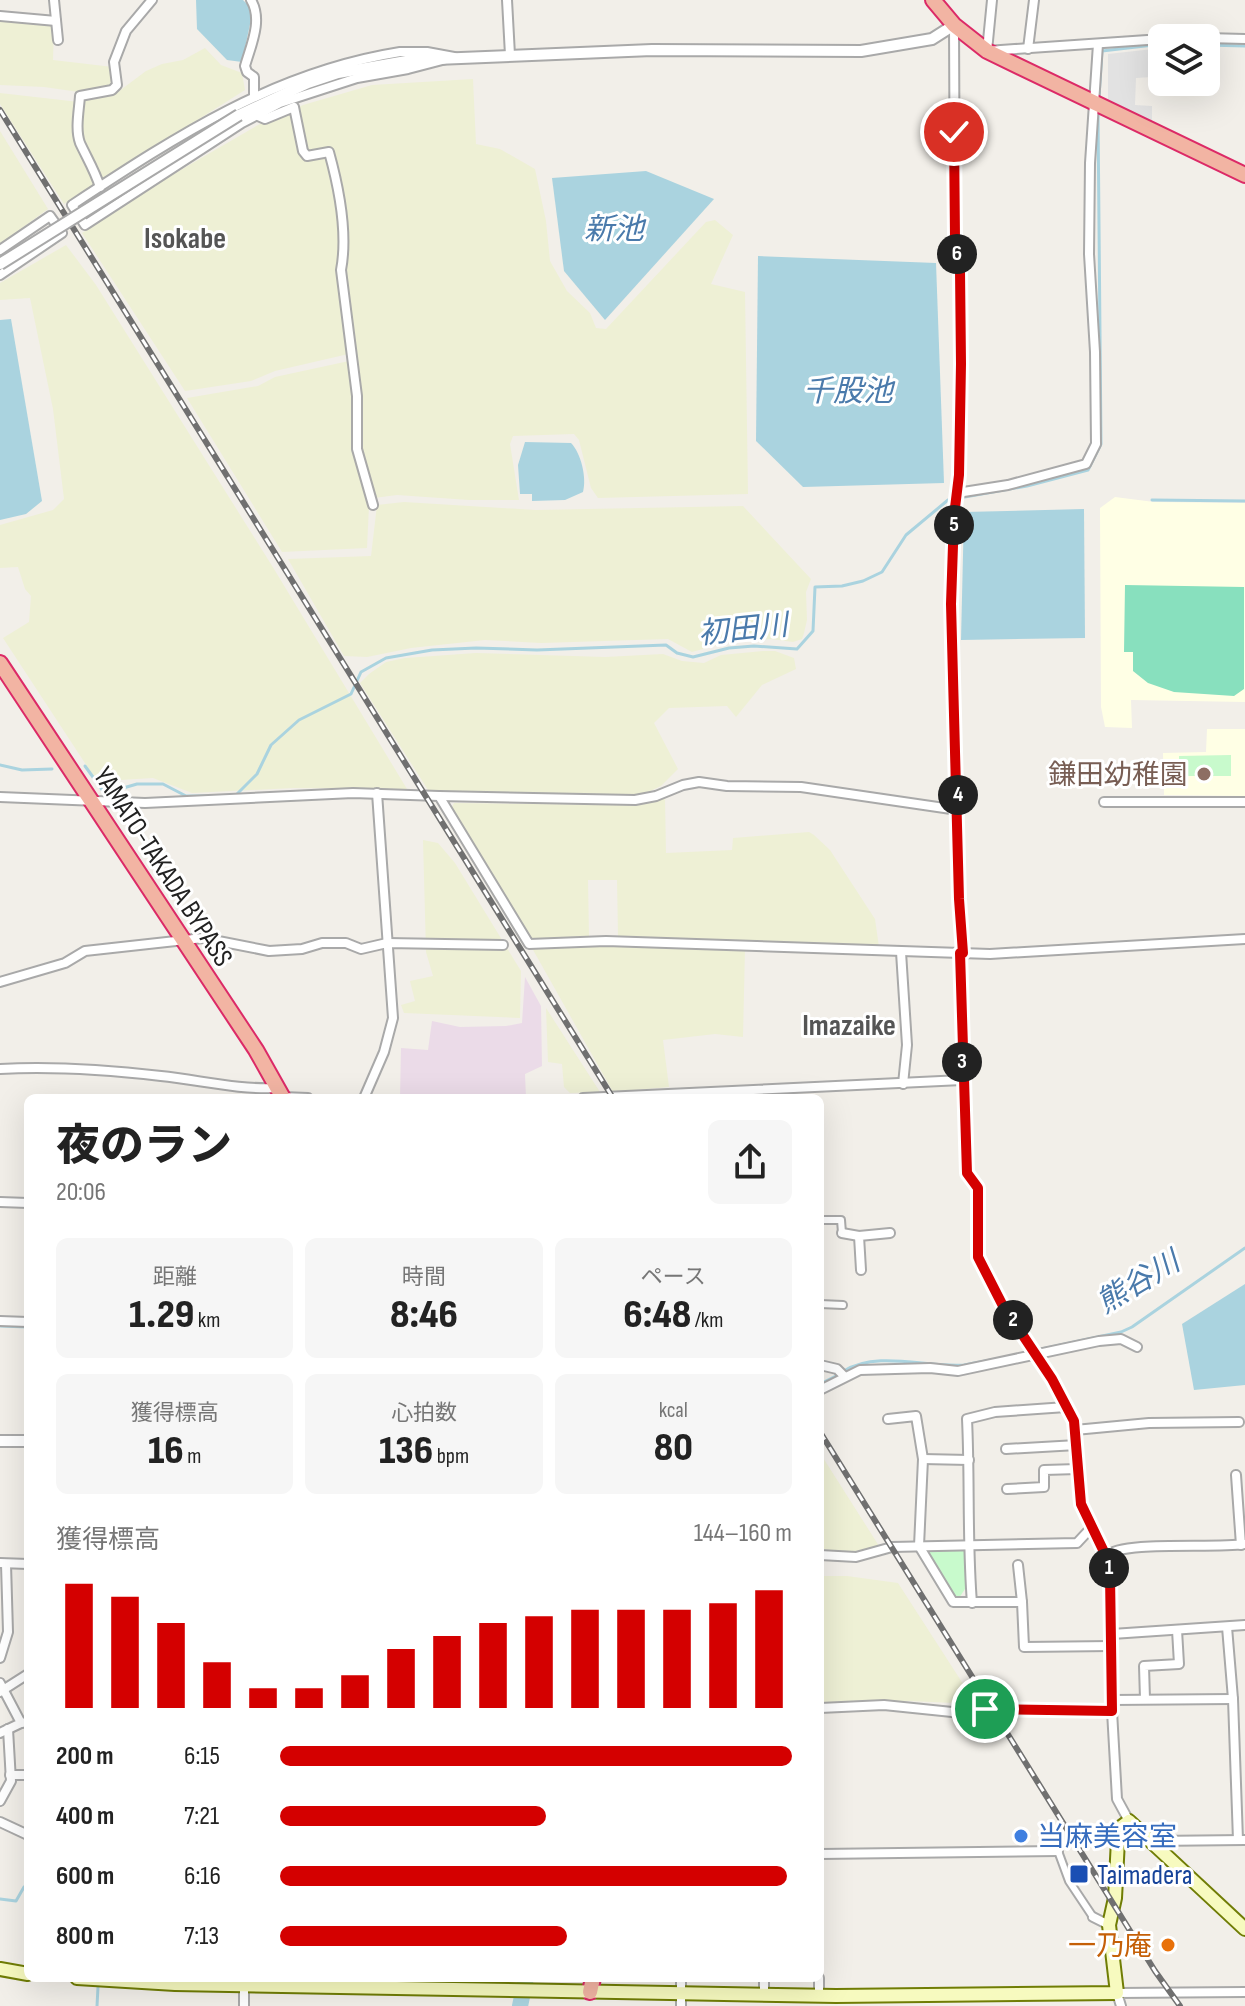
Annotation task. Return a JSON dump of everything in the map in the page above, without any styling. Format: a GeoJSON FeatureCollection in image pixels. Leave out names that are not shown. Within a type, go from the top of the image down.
{"type":"FeatureCollection","features":[{"type":"Feature","properties":{"kind":"highway"},"geometry":{"type":"LineString","coordinates":[[933,0],[954,25],[987,51],[1245,175]]}},
{"type":"Feature","properties":{"kind":"highway","name":"YAMATO-TAKADA BYPASS"},"geometry":{"type":"LineString","coordinates":[[2,670],[256,1050],[281,1094]]}},
{"type":"Feature","properties":{"kind":"main road"},"geometry":{"type":"LineString","coordinates":[[142,1982],[523,1990],[591,1985],[681,2000],[819,1995],[1119,2000],[1109,1925],[1115,1898],[1118,1840],[1121,1827],[1129,1821],[1245,1929]]}},
{"type":"Feature","properties":{"kind":"main road"},"geometry":{"type":"LineString","coordinates":[[0,1969],[24,1973]]}},
{"type":"Feature","properties":{"kind":"street"},"geometry":{"type":"LineString","coordinates":[[54,0],[58,40]]}},
{"type":"Feature","properties":{"kind":"street"},"geometry":{"type":"LineString","coordinates":[[100,187],[80,142],[80,96],[112,90],[117,85],[114,62],[126,31],[152,0]]}},
{"type":"Feature","properties":{"kind":"street"},"geometry":{"type":"LineString","coordinates":[[251,0],[256,8],[257,21],[245,66],[254,77],[254,97]]}},
{"type":"Feature","properties":{"kind":"street"},"geometry":{"type":"LineString","coordinates":[[507,0],[510,55]]}},
{"type":"Feature","properties":{"kind":"street"},"geometry":{"type":"LineString","coordinates":[[992,0],[987,51],[1148,40]]}},
{"type":"Feature","properties":{"kind":"street"},"geometry":{"type":"LineString","coordinates":[[1028,49],[1034,0]]}},
{"type":"Feature","properties":{"kind":"street"},"geometry":{"type":"LineString","coordinates":[[0,16],[56,21]]}},
{"type":"Feature","properties":{"kind":"street"},"geometry":{"type":"LineString","coordinates":[[0,264],[239,115],[308,83],[338,73],[454,57],[652,50],[861,51],[932,39],[954,25]]}},
{"type":"Feature","properties":{"kind":"street"},"geometry":{"type":"LineString","coordinates":[[954,25],[955,239],[960,270],[961,364],[951,604],[967,1173],[978,1188],[978,1257],[1002,1304],[1037,1353],[1074,1421],[1081,1504],[1106,1556],[1110,1575],[1117,1799],[1129,1821]]}},
{"type":"Feature","properties":{"kind":"street"},"geometry":{"type":"LineString","coordinates":[[1220,38],[1245,39]]}},
{"type":"Feature","properties":{"kind":"street"},"geometry":{"type":"LineString","coordinates":[[956,497],[1086,464],[1096,444],[1089,254],[1090,163],[1098,44]]}},
{"type":"Feature","properties":{"kind":"street"},"geometry":{"type":"LineString","coordinates":[[427,52],[454,57],[357,78],[308,93],[256,115],[85,225],[72,205],[254,97],[306,75],[374,56],[427,52]]}},
{"type":"Feature","properties":{"kind":"street"},"geometry":{"type":"LineString","coordinates":[[256,115],[265,119],[294,107],[303,151],[307,156],[329,152],[342,225],[341,270],[357,396],[357,449],[373,505]]}},
{"type":"Feature","properties":{"kind":"street"},"geometry":{"type":"LineString","coordinates":[[0,250],[50,216],[62,233],[0,275]]}},
{"type":"Feature","properties":{"kind":"street"},"geometry":{"type":"LineString","coordinates":[[0,797],[185,803],[284,794],[377,793],[635,800],[699,782],[727,786],[801,787],[958,810]]}},
{"type":"Feature","properties":{"kind":"street"},"geometry":{"type":"LineString","coordinates":[[366,1094],[384,1052],[393,1018],[377,793]]}},
{"type":"Feature","properties":{"kind":"street"},"geometry":{"type":"LineString","coordinates":[[439,796],[529,944],[606,941],[990,954],[1245,939]]}},
{"type":"Feature","properties":{"kind":"street"},"geometry":{"type":"LineString","coordinates":[[1104,802],[1245,802]]}},
{"type":"Feature","properties":{"kind":"street"},"geometry":{"type":"LineString","coordinates":[[0,982],[65,963],[85,951],[107,947],[219,939],[269,951],[302,949],[322,943],[346,943],[361,949],[387,943],[503,945]]}},
{"type":"Feature","properties":{"kind":"street"},"geometry":{"type":"LineString","coordinates":[[901,952],[907,1045],[903,1084]]}},
{"type":"Feature","properties":{"kind":"street"},"geometry":{"type":"LineString","coordinates":[[0,1069],[160,1076],[281,1094]]}},
{"type":"Feature","properties":{"kind":"street"},"geometry":{"type":"LineString","coordinates":[[664,1094],[962,1080]]}},
{"type":"Feature","properties":{"kind":"street"},"geometry":{"type":"LineString","coordinates":[[238,1087],[238,1094]]}},
{"type":"Feature","properties":{"kind":"street"},"geometry":{"type":"LineString","coordinates":[[805,1087],[805,1094]]}},
{"type":"Feature","properties":{"kind":"street"},"geometry":{"type":"LineString","coordinates":[[0,1202],[24,1203]]}},
{"type":"Feature","properties":{"kind":"street"},"geometry":{"type":"LineString","coordinates":[[824,1220],[841,1220],[842,1233],[859,1236],[890,1233]]}},
{"type":"Feature","properties":{"kind":"street"},"geometry":{"type":"LineString","coordinates":[[859,1236],[861,1270]]}},
{"type":"Feature","properties":{"kind":"street"},"geometry":{"type":"LineString","coordinates":[[824,1304],[843,1305]]}},
{"type":"Feature","properties":{"kind":"street"},"geometry":{"type":"LineString","coordinates":[[0,1321],[24,1322]]}},
{"type":"Feature","properties":{"kind":"street"},"geometry":{"type":"LineString","coordinates":[[824,1388],[860,1370],[930,1368],[958,1371],[1037,1353],[1121,1339],[1137,1347]]}},
{"type":"Feature","properties":{"kind":"street"},"geometry":{"type":"LineString","coordinates":[[824,1366],[837,1369],[844,1376]]}},
{"type":"Feature","properties":{"kind":"street"},"geometry":{"type":"LineString","coordinates":[[972,1603],[967,1544],[967,1419],[995,1412],[1066,1407]]}},
{"type":"Feature","properties":{"kind":"street"},"geometry":{"type":"LineString","coordinates":[[888,1419],[916,1416],[923,1459],[919,1546],[953,1602],[1022,1602]]}},
{"type":"Feature","properties":{"kind":"street"},"geometry":{"type":"LineString","coordinates":[[1075,1430],[1149,1423],[1239,1422]]}},
{"type":"Feature","properties":{"kind":"street"},"geometry":{"type":"LineString","coordinates":[[0,1441],[24,1441]]}},
{"type":"Feature","properties":{"kind":"street"},"geometry":{"type":"LineString","coordinates":[[1006,1449],[1077,1445]]}},
{"type":"Feature","properties":{"kind":"street"},"geometry":{"type":"LineString","coordinates":[[923,1459],[969,1460]]}},
{"type":"Feature","properties":{"kind":"street"},"geometry":{"type":"LineString","coordinates":[[1007,1489],[1044,1487],[1044,1470],[1078,1469]]}},
{"type":"Feature","properties":{"kind":"street"},"geometry":{"type":"LineString","coordinates":[[1106,1556],[1126,1547],[1243,1544],[1241,1486],[1236,1475]]}},
{"type":"Feature","properties":{"kind":"street"},"geometry":{"type":"LineString","coordinates":[[824,1555],[856,1557],[892,1547],[1077,1543],[1091,1528]]}},
{"type":"Feature","properties":{"kind":"street"},"geometry":{"type":"LineString","coordinates":[[0,1658],[8,1632],[3,1564],[24,1564]]}},
{"type":"Feature","properties":{"kind":"street"},"geometry":{"type":"LineString","coordinates":[[1018,1565],[1024,1647],[1112,1646]]}},
{"type":"Feature","properties":{"kind":"street"},"geometry":{"type":"LineString","coordinates":[[1112,1634],[1245,1625]]}},
{"type":"Feature","properties":{"kind":"street"},"geometry":{"type":"LineString","coordinates":[[1151,1841],[1242,1840],[1227,1627]]}},
{"type":"Feature","properties":{"kind":"street"},"geometry":{"type":"LineString","coordinates":[[1145,1699],[1144,1666],[1179,1664],[1177,1630]]}},
{"type":"Feature","properties":{"kind":"street"},"geometry":{"type":"LineString","coordinates":[[24,1676],[1,1689],[24,1721]]}},
{"type":"Feature","properties":{"kind":"street"},"geometry":{"type":"LineString","coordinates":[[1112,1700],[1233,1699]]}},
{"type":"Feature","properties":{"kind":"street"},"geometry":{"type":"LineString","coordinates":[[824,1708],[884,1705],[952,1712],[981,1709],[1112,1711]]}},
{"type":"Feature","properties":{"kind":"street"},"geometry":{"type":"LineString","coordinates":[[0,1801],[11,1781],[7,1774],[4,1731],[24,1722]]}},
{"type":"Feature","properties":{"kind":"street"},"geometry":{"type":"LineString","coordinates":[[0,1822],[24,1833]]}},
{"type":"Feature","properties":{"kind":"street"},"geometry":{"type":"LineString","coordinates":[[824,1854],[1058,1851],[1069,1881],[1093,1917],[1109,1925]]}},
{"type":"Feature","properties":{"kind":"street"},"geometry":{"type":"LineString","coordinates":[[764,1982],[764,1995]]}},
{"type":"Feature","properties":{"kind":"street"},"geometry":{"type":"LineString","coordinates":[[819,1982],[819,1995]]}},
{"type":"Feature","properties":{"kind":"street"},"geometry":{"type":"LineString","coordinates":[[244,1984],[244,2006]]}},
{"type":"Feature","properties":{"kind":"street"},"geometry":{"type":"LineString","coordinates":[[1119,2000],[1245,1992]]}},
{"type":"Feature","properties":{"kind":"shaded area"},"geometry":{"type":"Polygon","coordinates":[[[0,21],[54,26],[53,60],[113,67],[110,87],[79,92],[0,85],[0,21]]]}},
{"type":"Feature","properties":{"kind":"shaded area"},"geometry":{"type":"Polygon","coordinates":[[[205,48],[221,65],[242,73],[245,90],[64,204],[0,104],[0,93],[79,102],[100,98],[118,92],[146,71],[183,60],[205,48]]]}},
{"type":"Feature","properties":{"kind":"shaded area"},"geometry":{"type":"Polygon","coordinates":[[[1148,50],[1148,77],[1136,78],[1135,105],[1152,106],[1152,121],[1144,121],[1108,105],[1108,54],[1148,50]]]}},
{"type":"Feature","properties":{"kind":"shaded area"},"geometry":{"type":"Polygon","coordinates":[[[473,79],[476,144],[500,149],[535,169],[546,221],[550,261],[567,291],[590,313],[596,328],[606,329],[706,222],[715,220],[733,235],[711,284],[745,292],[748,494],[598,498],[591,488],[579,440],[574,434],[513,436],[510,444],[519,500],[397,495],[374,498],[363,454],[357,352],[275,371],[251,381],[185,391],[82,233],[160,182],[258,125],[303,105],[372,85],[473,79]]]}},
{"type":"Feature","properties":{"kind":"shaded area"},"geometry":{"type":"Polygon","coordinates":[[[0,131],[48,209],[0,244],[0,131]]]}},
{"type":"Feature","properties":{"kind":"shaded area"},"geometry":{"type":"Polygon","coordinates":[[[66,245],[96,285],[407,789],[294,788],[192,793],[153,778],[120,780],[104,786],[98,783],[3,638],[29,622],[31,596],[25,589],[18,567],[0,568],[0,525],[53,510],[64,499],[53,409],[30,298],[0,300],[0,283],[66,245]]]}},
{"type":"Feature","properties":{"kind":"shaded area"},"geometry":{"type":"Polygon","coordinates":[[[349,361],[354,450],[369,506],[367,548],[282,552],[187,398],[258,386],[275,377],[349,361]]]}},
{"type":"Feature","properties":{"kind":"shaded area"},"geometry":{"type":"Polygon","coordinates":[[[1115,497],[1154,502],[1245,503],[1245,702],[1131,700],[1132,728],[1105,727],[1101,707],[1100,508],[1115,497]]]}},
{"type":"Feature","properties":{"kind":"shaded area"},"geometry":{"type":"Polygon","coordinates":[[[404,502],[536,510],[743,506],[811,579],[806,592],[807,620],[802,639],[793,642],[771,639],[725,643],[692,652],[668,639],[541,643],[485,640],[411,648],[367,657],[344,656],[288,559],[371,556],[377,505],[404,502]]]}},
{"type":"Feature","properties":{"kind":"shaded area"},"geometry":{"type":"Polygon","coordinates":[[[775,651],[794,658],[796,669],[762,685],[736,717],[727,706],[669,708],[654,723],[678,769],[661,786],[644,794],[430,793],[360,683],[386,662],[405,658],[476,653],[605,657],[663,654],[682,661],[704,663],[721,655],[775,651]]]}},
{"type":"Feature","properties":{"kind":"shaded area","name":"鎌田幼稚園"},"geometry":{"type":"Polygon","coordinates":[[[1207,729],[1245,729],[1245,796],[1164,795],[1163,753],[1206,752],[1207,729]]]}},
{"type":"Feature","properties":{"kind":"shaded area"},"geometry":{"type":"Polygon","coordinates":[[[665,798],[666,853],[732,850],[733,838],[809,832],[814,835],[830,850],[875,919],[879,947],[618,936],[617,880],[588,880],[589,936],[532,939],[451,809],[454,803],[622,805],[645,804],[665,798]]]}},
{"type":"Feature","properties":{"kind":"shaded area"},"geometry":{"type":"Polygon","coordinates":[[[423,840],[438,843],[455,863],[521,971],[520,1018],[404,1013],[401,1005],[415,1001],[410,981],[433,976],[426,952],[423,840]]]}},
{"type":"Feature","properties":{"kind":"shaded area"},"geometry":{"type":"Polygon","coordinates":[[[610,945],[745,949],[743,1037],[715,1034],[663,1040],[669,1087],[613,1092],[532,948],[610,945]]]}},
{"type":"Feature","properties":{"kind":"shaded area"},"geometry":{"type":"Polygon","coordinates":[[[525,977],[541,1006],[542,1066],[525,1074],[526,1094],[400,1094],[401,1048],[428,1050],[432,1021],[460,1027],[522,1023],[525,977]]]}},
{"type":"Feature","properties":{"kind":"shaded area"},"geometry":{"type":"Polygon","coordinates":[[[546,1008],[600,1092],[570,1093],[564,1087],[562,1064],[548,1062],[546,1008]]]}},
{"type":"Feature","properties":{"kind":"shaded area"},"geometry":{"type":"Polygon","coordinates":[[[824,1459],[879,1546],[847,1553],[824,1549],[824,1459]]]}},
{"type":"Feature","properties":{"kind":"shaded area"},"geometry":{"type":"Polygon","coordinates":[[[824,1576],[898,1583],[976,1704],[824,1702],[824,1576]]]}},
{"type":"Feature","properties":{"kind":"green space"},"geometry":{"type":"Polygon","coordinates":[[[1125,585],[1244,587],[1244,689],[1234,696],[1174,692],[1148,683],[1133,671],[1133,652],[1124,652],[1125,585]]]}},
{"type":"Feature","properties":{"kind":"green space"},"geometry":{"type":"Polygon","coordinates":[[[1231,755],[1231,776],[1179,776],[1179,756],[1231,755]]]}},
{"type":"Feature","properties":{"kind":"green space"},"geometry":{"type":"Polygon","coordinates":[[[965,1548],[965,1589],[959,1598],[955,1597],[928,1555],[931,1551],[965,1548]]]}},
{"type":"Feature","properties":{"kind":"water"},"geometry":{"type":"Polygon","coordinates":[[[196,0],[243,0],[253,10],[242,62],[227,60],[197,29],[196,0]]]}},
{"type":"Feature","properties":{"kind":"water","name":"新池"},"geometry":{"type":"Polygon","coordinates":[[[646,171],[714,199],[605,320],[564,271],[552,178],[646,171]]]}},
{"type":"Feature","properties":{"kind":"water","name":"千股池"},"geometry":{"type":"Polygon","coordinates":[[[758,256],[936,263],[944,483],[803,487],[756,441],[758,256]]]}},
{"type":"Feature","properties":{"kind":"water"},"geometry":{"type":"Polygon","coordinates":[[[11,319],[42,501],[26,514],[0,520],[0,320],[11,319]]]}},
{"type":"Feature","properties":{"kind":"water"},"geometry":{"type":"Polygon","coordinates":[[[525,442],[571,443],[582,466],[583,492],[565,500],[532,501],[532,494],[520,494],[518,465],[525,442]]]}},
{"type":"Feature","properties":{"kind":"water"},"geometry":{"type":"Polygon","coordinates":[[[1084,509],[1085,638],[961,640],[964,512],[1084,509]]]}},
{"type":"Feature","properties":{"kind":"water"},"geometry":{"type":"Polygon","coordinates":[[[1245,1284],[1245,1385],[1194,1390],[1182,1324],[1245,1284]]]}},
{"type":"Feature","properties":{"kind":"waterway","name":"初田川"},"geometry":{"type":"LineString","coordinates":[[1220,45],[1245,46]]}},
{"type":"Feature","properties":{"kind":"waterway","name":"初田川"},"geometry":{"type":"LineString","coordinates":[[1099,97],[1102,51],[1148,46]]}},
{"type":"Feature","properties":{"kind":"waterway","name":"初田川"},"geometry":{"type":"LineString","coordinates":[[235,796],[257,774],[271,745],[299,720],[351,694],[361,672],[386,658],[432,650],[476,648],[537,650],[666,645],[677,653],[693,657],[729,648],[754,646],[797,649],[813,631],[815,587],[842,586],[882,572],[906,535],[948,500],[1027,486],[1088,470],[1101,444],[1098,115]]}},
{"type":"Feature","properties":{"kind":"waterway"},"geometry":{"type":"LineString","coordinates":[[1152,500],[1245,501]]}},
{"type":"Feature","properties":{"kind":"waterway","name":"初田川"},"geometry":{"type":"LineString","coordinates":[[0,765],[22,770],[52,769]]}},
{"type":"Feature","properties":{"kind":"waterway","name":"初田川"},"geometry":{"type":"LineString","coordinates":[[85,766],[103,791],[137,784],[163,784],[186,796],[207,796]]}},
{"type":"Feature","properties":{"kind":"waterway","name":"熊谷川"},"geometry":{"type":"LineString","coordinates":[[1037,1350],[1132,1327],[1245,1248]]}},
{"type":"Feature","properties":{"kind":"waterway"},"geometry":{"type":"LineString","coordinates":[[0,1326],[24,1327]]}},
{"type":"Feature","properties":{"kind":"waterway","name":"熊谷川"},"geometry":{"type":"LineString","coordinates":[[844,1371],[872,1362],[964,1365],[1002,1358]]}},
{"type":"Feature","properties":{"kind":"waterway","name":"熊谷川"},"geometry":{"type":"LineString","coordinates":[[824,1382],[838,1375]]}},
{"type":"Feature","properties":{"kind":"waterway"},"geometry":{"type":"LineString","coordinates":[[0,1899],[16,1901],[24,1887]]}},
{"type":"Feature","properties":{"kind":"waterway","name":"熊谷川"},"geometry":{"type":"LineString","coordinates":[[520,2006],[525,1982]]}},
{"type":"Feature","properties":{"kind":"waterway"},"geometry":{"type":"LineString","coordinates":[[97,2006],[98,1987]]}},
{"type":"Feature","properties":{"kind":"railway"},"geometry":{"type":"LineString","coordinates":[[0,110],[611,1094]]}},
{"type":"Feature","properties":{"kind":"railway"},"geometry":{"type":"LineString","coordinates":[[824,1438],[1155,1971],[1180,2006]]}},
{"type":"Feature","properties":{"kind":"place","name":"鎌田幼稚園"},"geometry":{"type":"Point","coordinates":[1204,774]}},
{"type":"Feature","properties":{"kind":"place","name":"当麻美容室"},"geometry":{"type":"Point","coordinates":[1021,1836]}},
{"type":"Feature","properties":{"kind":"place","name":"Taimadera"},"geometry":{"type":"Point","coordinates":[1079,1874]}},
{"type":"Feature","properties":{"kind":"place","name":"一乃庵"},"geometry":{"type":"Point","coordinates":[1168,1945]}},
{"type":"Feature","properties":{"kind":"district","name":"Isokabe"},"geometry":{"type":"Point","coordinates":[185,238]}},
{"type":"Feature","properties":{"kind":"district","name":"Imazaike"},"geometry":{"type":"Point","coordinates":[849,1025]}},
{"type":"Feature","properties":{"kind":"route"},"geometry":{"type":"LineString","coordinates":[[954,132],[961,364],[959,475],[954,516],[951,604],[967,1173],[978,1188],[978,1257],[1002,1304],[1037,1353],[1074,1421],[1081,1504],[1106,1556],[1110,1575],[1112,1634],[1112,1711],[985,1709]]}}]}
